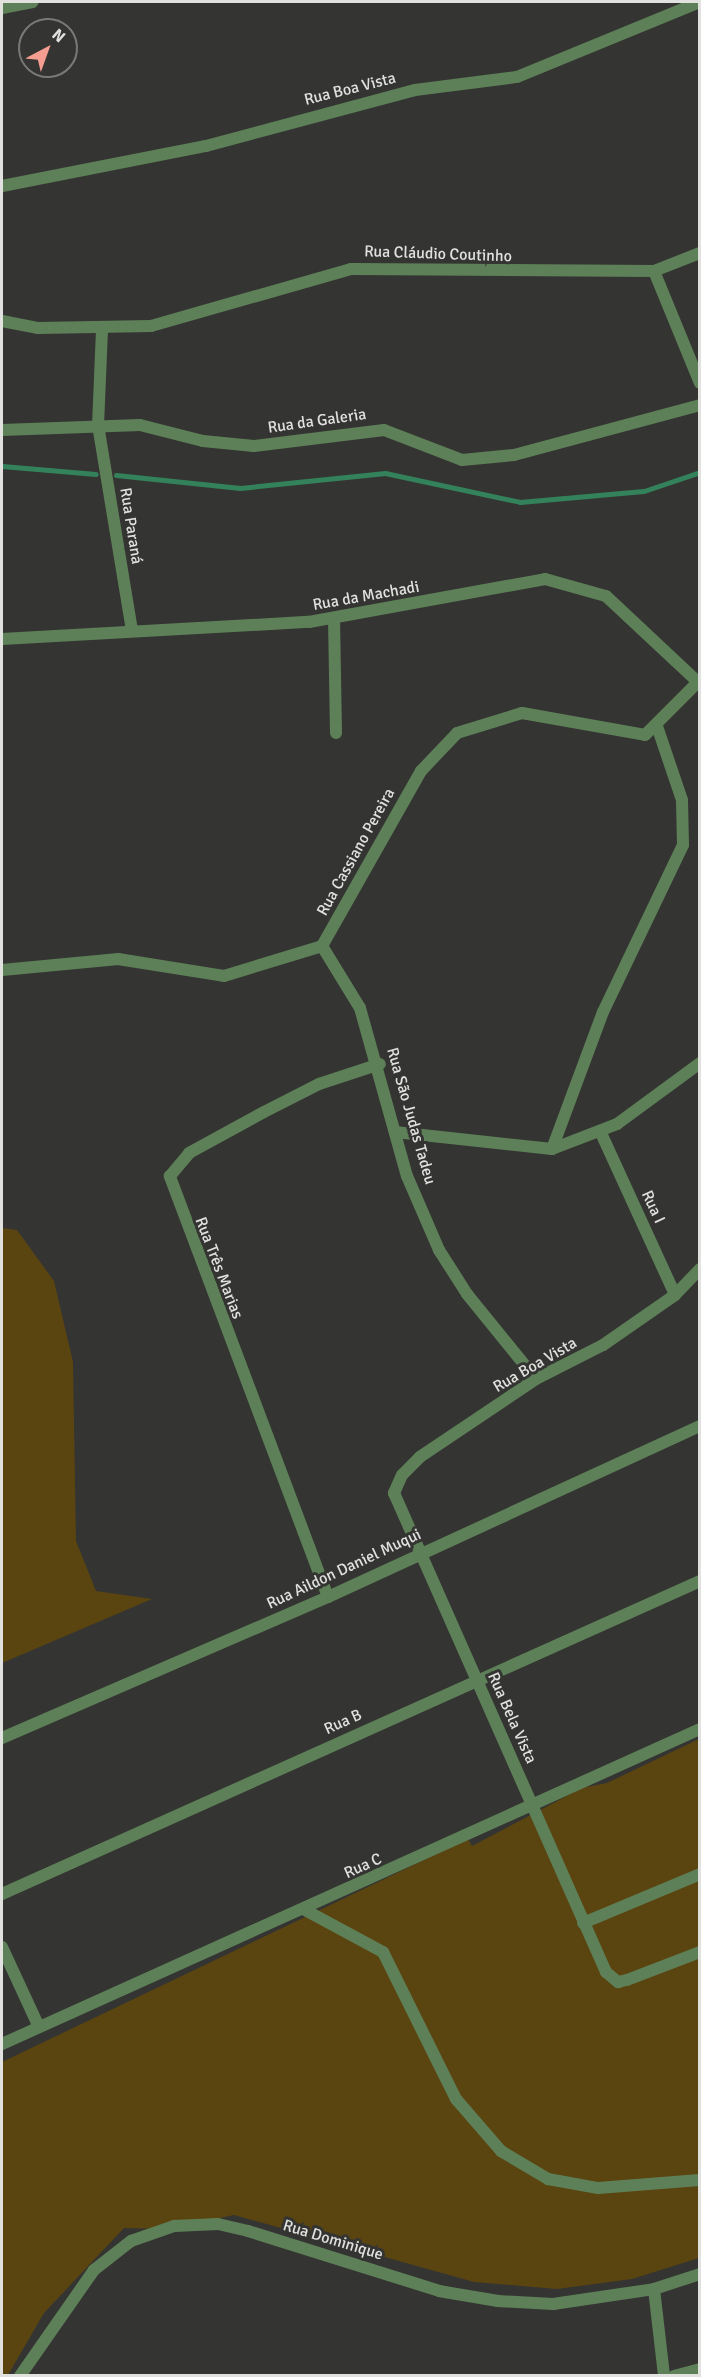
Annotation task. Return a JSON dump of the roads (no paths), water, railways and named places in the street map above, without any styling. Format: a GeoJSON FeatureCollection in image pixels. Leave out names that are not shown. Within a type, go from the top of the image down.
{"type":"FeatureCollection","features":[{"type":"Feature","properties":{"kind":"street"},"geometry":{"type":"LineString","coordinates":[[2,8],[32,2]]}},
{"type":"Feature","properties":{"kind":"street","name":"Rua Boa Vista"},"geometry":{"type":"LineString","coordinates":[[2,186],[206,146],[415,90],[517,77],[699,2]]}},
{"type":"Feature","properties":{"kind":"street","name":"Rua Cláudio Coutinho"},"geometry":{"type":"LineString","coordinates":[[2,321],[38,328],[102,330],[193,318],[351,268],[654,271],[699,253]]}},
{"type":"Feature","properties":{"kind":"street"},"geometry":{"type":"LineString","coordinates":[[654,271],[699,383]]}},
{"type":"Feature","properties":{"kind":"street","name":"Rua Paraná"},"geometry":{"type":"LineString","coordinates":[[102,330],[98,425],[132,631]]}},
{"type":"Feature","properties":{"kind":"street","name":"Rua da Galeria"},"geometry":{"type":"LineString","coordinates":[[2,430],[98,425],[146,426],[203,441],[254,446],[384,430],[462,460],[514,455],[699,405]]}},
{"type":"Feature","properties":{"kind":"street","name":"Rua da Machadi"},"geometry":{"type":"LineString","coordinates":[[2,639],[334,618],[556,580],[606,596],[699,681]]}},
{"type":"Feature","properties":{"kind":"street"},"geometry":{"type":"LineString","coordinates":[[334,618],[336,733]]}},
{"type":"Feature","properties":{"kind":"street"},"geometry":{"type":"LineString","coordinates":[[552,1149],[603,1012],[683,845],[682,800],[657,726],[699,681]]}},
{"type":"Feature","properties":{"kind":"street","name":"Rua Cassiano Pereira"},"geometry":{"type":"LineString","coordinates":[[322,946],[421,771],[457,733],[522,713],[645,735],[657,726]]}},
{"type":"Feature","properties":{"kind":"street"},"geometry":{"type":"LineString","coordinates":[[2,970],[118,959],[224,976],[322,946]]}},
{"type":"Feature","properties":{"kind":"street","name":"Rua São Judas Tadeu"},"geometry":{"type":"LineString","coordinates":[[322,946],[360,1008],[380,1064],[394,1132],[439,1250],[536,1379]]}},
{"type":"Feature","properties":{"kind":"street"},"geometry":{"type":"LineString","coordinates":[[394,1132],[552,1149],[600,1133],[699,1063]]}},
{"type":"Feature","properties":{"kind":"street","name":"Rua Três Marias"},"geometry":{"type":"LineString","coordinates":[[328,1597],[170,1176],[189,1153],[264,1112],[319,1084],[380,1064]]}},
{"type":"Feature","properties":{"kind":"street","name":"Rua I"},"geometry":{"type":"LineString","coordinates":[[600,1133],[675,1295]]}},
{"type":"Feature","properties":{"kind":"street","name":"Rua Boa Vista"},"geometry":{"type":"LineString","coordinates":[[394,1493],[402,1475],[420,1457],[536,1379],[603,1345],[694,1284],[699,1269]]}},
{"type":"Feature","properties":{"kind":"street","name":"Rua Aildon Daniel Muqui"},"geometry":{"type":"LineString","coordinates":[[2,1738],[328,1597],[418,1551],[699,1426]]}},
{"type":"Feature","properties":{"kind":"street","name":"Rua Bela Vista"},"geometry":{"type":"LineString","coordinates":[[394,1493],[598,1958],[618,1982],[699,1952]]}},
{"type":"Feature","properties":{"kind":"street","name":"Rua B"},"geometry":{"type":"LineString","coordinates":[[2,1894],[699,1581]]}},
{"type":"Feature","properties":{"kind":"street","name":"Rua C"},"geometry":{"type":"LineString","coordinates":[[2,2044],[305,1910],[699,1729]]}},
{"type":"Feature","properties":{"kind":"street"},"geometry":{"type":"LineString","coordinates":[[583,1923],[699,1874]]}},
{"type":"Feature","properties":{"kind":"street"},"geometry":{"type":"LineString","coordinates":[[305,1910],[383,1952],[456,2099],[501,2151],[548,2179],[598,2188],[699,2180]]}},
{"type":"Feature","properties":{"kind":"street"},"geometry":{"type":"LineString","coordinates":[[2,1947],[39,2027]]}},
{"type":"Feature","properties":{"kind":"street","name":"Rua Dominique"},"geometry":{"type":"LineString","coordinates":[[20,2376],[94,2270],[131,2241],[174,2226],[218,2224],[248,2231],[439,2291],[498,2301],[553,2304],[654,2289],[699,2274]]}},
{"type":"Feature","properties":{"kind":"street"},"geometry":{"type":"LineString","coordinates":[[654,2289],[663,2376]]}},
{"type":"Feature","properties":{"kind":"street"},"geometry":{"type":"LineString","coordinates":[[674,2376],[699,2369]]}},
{"type":"Feature","properties":{"kind":"waterway"},"geometry":{"type":"LineString","coordinates":[[2,466],[96,474]]}},
{"type":"Feature","properties":{"kind":"waterway"},"geometry":{"type":"LineString","coordinates":[[116,475],[240,488],[385,473],[520,502],[644,491],[700,472]]}}]}
